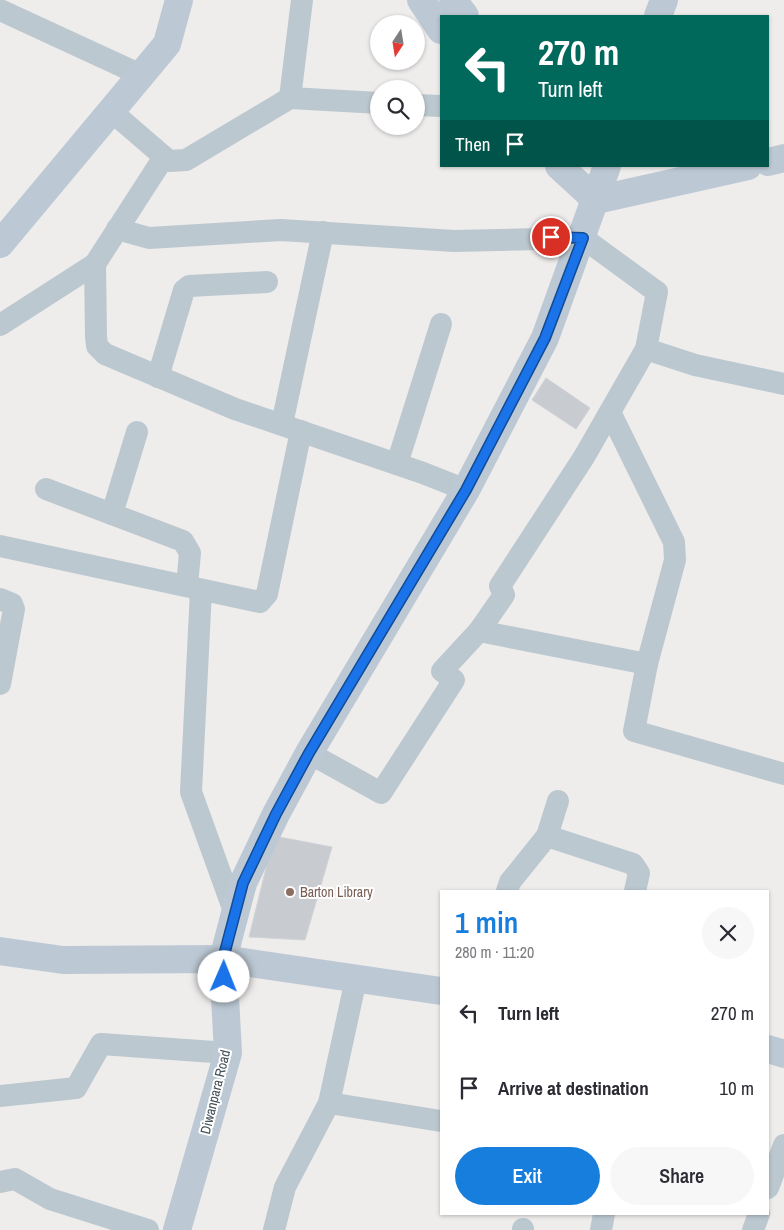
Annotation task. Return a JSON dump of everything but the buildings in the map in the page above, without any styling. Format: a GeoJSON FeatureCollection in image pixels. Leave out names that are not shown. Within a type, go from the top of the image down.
{"type":"FeatureCollection","features":[{"type":"Feature","properties":{"kind":"street"},"geometry":{"type":"LineString","coordinates":[[0,244],[167,44],[180,0]]}},
{"type":"Feature","properties":{"kind":"street"},"geometry":{"type":"LineString","coordinates":[[290,98],[302,0]]}},
{"type":"Feature","properties":{"kind":"street"},"geometry":{"type":"LineString","coordinates":[[420,0],[440,29]]}},
{"type":"Feature","properties":{"kind":"street"},"geometry":{"type":"LineString","coordinates":[[453,0],[463,15]]}},
{"type":"Feature","properties":{"kind":"street"},"geometry":{"type":"LineString","coordinates":[[658,15],[664,0]]}},
{"type":"Feature","properties":{"kind":"street"},"geometry":{"type":"LineString","coordinates":[[5,14],[141,75]]}},
{"type":"Feature","properties":{"kind":"street"},"geometry":{"type":"LineString","coordinates":[[110,112],[169,161],[186,160],[290,98],[370,102]]}},
{"type":"Feature","properties":{"kind":"street"},"geometry":{"type":"LineString","coordinates":[[425,105],[440,106]]}},
{"type":"Feature","properties":{"kind":"street"},"geometry":{"type":"LineString","coordinates":[[0,326],[95,264],[164,157]]}},
{"type":"Feature","properties":{"kind":"street"},"geometry":{"type":"LineString","coordinates":[[769,162],[784,158]]}},
{"type":"Feature","properties":{"kind":"street"},"geometry":{"type":"LineString","coordinates":[[560,167],[596,200],[744,167]]}},
{"type":"Feature","properties":{"kind":"street","name":"Diwanpara Road"},"geometry":{"type":"LineString","coordinates":[[177,1230],[228,1053],[223,959],[243,883],[276,814],[309,753],[466,490],[545,338],[583,238],[607,167]]}},
{"type":"Feature","properties":{"kind":"street"},"geometry":{"type":"LineString","coordinates":[[117,229],[149,238],[281,230],[454,240],[583,238],[657,292],[646,349],[584,457],[500,586],[504,596],[479,631],[442,671],[454,680],[381,793],[309,753]]}},
{"type":"Feature","properties":{"kind":"street"},"geometry":{"type":"LineString","coordinates":[[0,546],[253,601],[260,602],[265,599],[323,232]]}},
{"type":"Feature","properties":{"kind":"street"},"geometry":{"type":"LineString","coordinates":[[95,264],[97,346],[110,357],[235,409],[397,464],[466,490]]}},
{"type":"Feature","properties":{"kind":"street"},"geometry":{"type":"LineString","coordinates":[[158,377],[184,290],[189,286],[267,282]]}},
{"type":"Feature","properties":{"kind":"street"},"geometry":{"type":"LineString","coordinates":[[397,464],[441,324]]}},
{"type":"Feature","properties":{"kind":"street"},"geometry":{"type":"LineString","coordinates":[[646,349],[695,365],[784,384]]}},
{"type":"Feature","properties":{"kind":"street"},"geometry":{"type":"LineString","coordinates":[[610,412],[674,542],[675,560],[647,664],[634,731],[784,774]]}},
{"type":"Feature","properties":{"kind":"street"},"geometry":{"type":"LineString","coordinates":[[112,514],[137,432]]}},
{"type":"Feature","properties":{"kind":"street"},"geometry":{"type":"LineString","coordinates":[[46,489],[183,541],[190,553],[194,588],[191,792],[192,800],[235,914]]}},
{"type":"Feature","properties":{"kind":"street"},"geometry":{"type":"LineString","coordinates":[[0,599],[12,604],[14,608],[0,684]]}},
{"type":"Feature","properties":{"kind":"street"},"geometry":{"type":"LineString","coordinates":[[479,631],[647,664]]}},
{"type":"Feature","properties":{"kind":"street"},"geometry":{"type":"LineString","coordinates":[[507,890],[510,882],[547,836],[558,801]]}},
{"type":"Feature","properties":{"kind":"street"},"geometry":{"type":"LineString","coordinates":[[547,836],[633,864],[640,873],[635,890]]}},
{"type":"Feature","properties":{"kind":"street"},"geometry":{"type":"LineString","coordinates":[[0,951],[63,960],[223,959],[440,991]]}},
{"type":"Feature","properties":{"kind":"street"},"geometry":{"type":"LineString","coordinates":[[274,1230],[285,1187],[329,1103],[356,979]]}},
{"type":"Feature","properties":{"kind":"street"},"geometry":{"type":"LineString","coordinates":[[0,1096],[76,1088],[101,1044],[228,1053]]}},
{"type":"Feature","properties":{"kind":"street"},"geometry":{"type":"LineString","coordinates":[[769,1049],[784,1054]]}},
{"type":"Feature","properties":{"kind":"street"},"geometry":{"type":"LineString","coordinates":[[329,1103],[440,1121]]}},
{"type":"Feature","properties":{"kind":"street"},"geometry":{"type":"LineString","coordinates":[[769,1185],[784,1145]]}},
{"type":"Feature","properties":{"kind":"street"},"geometry":{"type":"LineString","coordinates":[[0,1182],[15,1178],[50,1199],[148,1230]]}},
{"type":"Feature","properties":{"kind":"street"},"geometry":{"type":"LineString","coordinates":[[601,1230],[604,1215]]}},
{"type":"Feature","properties":{"kind":"street"},"geometry":{"type":"LineString","coordinates":[[753,1230],[759,1215]]}},
{"type":"Feature","properties":{"kind":"place","name":"Barton Library"},"geometry":{"type":"Point","coordinates":[290,892]}},
{"type":"Feature","properties":{"kind":"route"},"geometry":{"type":"LineString","coordinates":[[224,977],[223,959],[243,883],[276,814],[309,753],[466,490],[545,338],[583,238],[551,237]]}}]}
